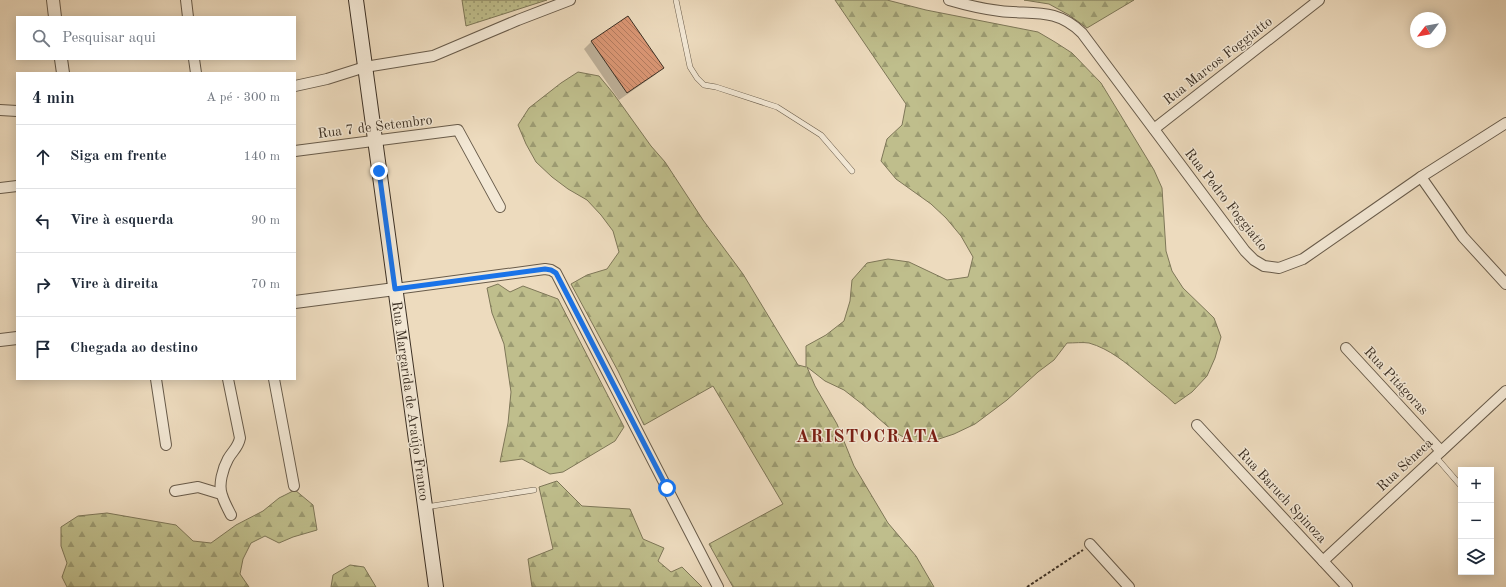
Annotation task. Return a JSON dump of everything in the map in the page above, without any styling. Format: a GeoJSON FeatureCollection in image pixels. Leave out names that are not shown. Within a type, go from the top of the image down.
{"type":"FeatureCollection","features":[{"type":"Feature","properties":{"kind":"main road","name":"Rua Margarida de Araújo Franco"},"geometry":{"type":"LineString","coordinates":[[356,0],[436,587]]}},
{"type":"Feature","properties":{"kind":"street"},"geometry":{"type":"LineString","coordinates":[[53,0],[55,16]]}},
{"type":"Feature","properties":{"kind":"street"},"geometry":{"type":"LineString","coordinates":[[186,0],[188,16]]}},
{"type":"Feature","properties":{"kind":"street"},"geometry":{"type":"LineString","coordinates":[[296,86],[328,79],[365,67],[433,56],[570,0]]}},
{"type":"Feature","properties":{"kind":"street","name":"Rua Pedro Foggiatto"},"geometry":{"type":"LineString","coordinates":[[949,0],[990,10],[1055,15],[1075,26],[1082,33],[1246,251],[1254,260],[1264,266],[1279,268],[1303,259],[1421,177],[1506,123]]}},
{"type":"Feature","properties":{"kind":"street","name":"Rua Marcos Foggiatto"},"geometry":{"type":"LineString","coordinates":[[1154,129],[1319,0]]}},
{"type":"Feature","properties":{"kind":"street"},"geometry":{"type":"LineString","coordinates":[[61,60],[63,72]]}},
{"type":"Feature","properties":{"kind":"street"},"geometry":{"type":"LineString","coordinates":[[194,60],[196,72]]}},
{"type":"Feature","properties":{"kind":"street"},"geometry":{"type":"LineString","coordinates":[[0,110],[16,111]]}},
{"type":"Feature","properties":{"kind":"street","name":"Rua 7 de Setembro"},"geometry":{"type":"LineString","coordinates":[[296,151],[458,130],[500,207]]}},
{"type":"Feature","properties":{"kind":"street"},"geometry":{"type":"LineString","coordinates":[[1421,177],[1463,237],[1506,284]]}},
{"type":"Feature","properties":{"kind":"street"},"geometry":{"type":"LineString","coordinates":[[0,188],[16,186]]}},
{"type":"Feature","properties":{"kind":"street"},"geometry":{"type":"LineString","coordinates":[[296,302],[545,269],[556,273],[718,587]]}},
{"type":"Feature","properties":{"kind":"street"},"geometry":{"type":"LineString","coordinates":[[0,340],[16,338]]}},
{"type":"Feature","properties":{"kind":"street","name":"Rua Pitágoras"},"geometry":{"type":"LineString","coordinates":[[1346,348],[1438,454]]}},
{"type":"Feature","properties":{"kind":"street"},"geometry":{"type":"LineString","coordinates":[[156,380],[166,445]]}},
{"type":"Feature","properties":{"kind":"street"},"geometry":{"type":"LineString","coordinates":[[228,380],[240,438],[238,446],[224,466],[222,479],[221,494],[231,515]]}},
{"type":"Feature","properties":{"kind":"street"},"geometry":{"type":"LineString","coordinates":[[274,380],[294,486]]}},
{"type":"Feature","properties":{"kind":"street","name":"Rua Sêneca"},"geometry":{"type":"LineString","coordinates":[[1323,561],[1506,391]]}},
{"type":"Feature","properties":{"kind":"street","name":"Rua Baruch Spinoza"},"geometry":{"type":"LineString","coordinates":[[1197,425],[1347,587]]}},
{"type":"Feature","properties":{"kind":"street"},"geometry":{"type":"LineString","coordinates":[[175,491],[198,487],[221,494]]}},
{"type":"Feature","properties":{"kind":"street"},"geometry":{"type":"LineString","coordinates":[[1090,544],[1129,587]]}},
{"type":"Feature","properties":{"kind":"lane"},"geometry":{"type":"LineString","coordinates":[[676,0],[690,67],[697,78],[704,85],[716,87],[777,107],[821,135],[852,171]]}},
{"type":"Feature","properties":{"kind":"lane"},"geometry":{"type":"LineString","coordinates":[[1438,454],[1458,482]]}},
{"type":"Feature","properties":{"kind":"lane"},"geometry":{"type":"LineString","coordinates":[[425,507],[534,490]]}},
{"type":"Feature","properties":{"kind":"path"},"geometry":{"type":"LineString","coordinates":[[1027,587],[1090,544]]}},
{"type":"Feature","properties":{"kind":"green space"},"geometry":{"type":"Polygon","coordinates":[[[462,0],[547,0],[466,26],[462,0]]]}},
{"type":"Feature","properties":{"kind":"green space"},"geometry":{"type":"Polygon","coordinates":[[[835,0],[887,0],[926,10],[1038,32],[1072,53],[1101,83],[1154,170],[1162,188],[1166,251],[1172,271],[1183,288],[1214,318],[1221,337],[1215,358],[1207,376],[1192,392],[1175,404],[1130,366],[1104,349],[1089,343],[1067,343],[1054,360],[1038,372],[1007,400],[975,424],[954,434],[933,441],[912,442],[893,431],[844,390],[825,381],[807,367],[815,386],[837,424],[854,466],[888,523],[916,556],[934,587],[733,587],[709,544],[783,504],[713,386],[644,425],[618,371],[571,284],[587,275],[607,269],[619,252],[613,231],[587,200],[568,189],[536,162],[518,125],[529,108],[561,83],[578,72],[599,76],[651,146],[665,162],[703,220],[743,274],[798,365],[806,367],[806,346],[826,335],[844,321],[850,301],[852,280],[867,263],[888,259],[909,262],[947,280],[968,277],[973,257],[961,236],[946,218],[931,204],[896,179],[881,161],[887,139],[902,125],[906,104],[835,0]]]}},
{"type":"Feature","properties":{"kind":"green space"},"geometry":{"type":"Polygon","coordinates":[[[1024,0],[1134,0],[1087,28],[1069,15],[1049,4],[1024,0]]]}},
{"type":"Feature","properties":{"kind":"green space"},"geometry":{"type":"Polygon","coordinates":[[[498,284],[510,292],[523,286],[558,299],[624,427],[615,441],[563,472],[550,474],[522,459],[500,462],[508,423],[511,392],[504,344],[492,313],[487,288],[498,284]]]}},
{"type":"Feature","properties":{"kind":"green space"},"geometry":{"type":"Polygon","coordinates":[[[557,481],[582,506],[630,509],[643,539],[664,548],[658,561],[671,572],[682,567],[702,587],[532,587],[528,559],[553,549],[539,487],[557,481]]]}},
{"type":"Feature","properties":{"kind":"green space"},"geometry":{"type":"Polygon","coordinates":[[[295,490],[313,505],[317,530],[279,543],[265,536],[251,543],[243,559],[240,574],[249,587],[67,587],[62,577],[67,563],[61,546],[61,527],[78,516],[107,513],[176,525],[193,541],[211,543],[236,525],[263,511],[279,498],[295,490]]]}},
{"type":"Feature","properties":{"kind":"green space"},"geometry":{"type":"Polygon","coordinates":[[[350,565],[364,567],[376,587],[331,587],[333,575],[350,565]]]}},
{"type":"Feature","properties":{"kind":"building"},"geometry":{"type":"Polygon","coordinates":[[[628,16],[664,68],[627,93],[591,41],[628,16]]]}},
{"type":"Feature","properties":{"kind":"district","name":"ARISTOCRATA"},"geometry":{"type":"Point","coordinates":[868,437]}},
{"type":"Feature","properties":{"kind":"route"},"geometry":{"type":"LineString","coordinates":[[379,171],[395,289],[545,269],[556,273],[667,488]]}}]}
